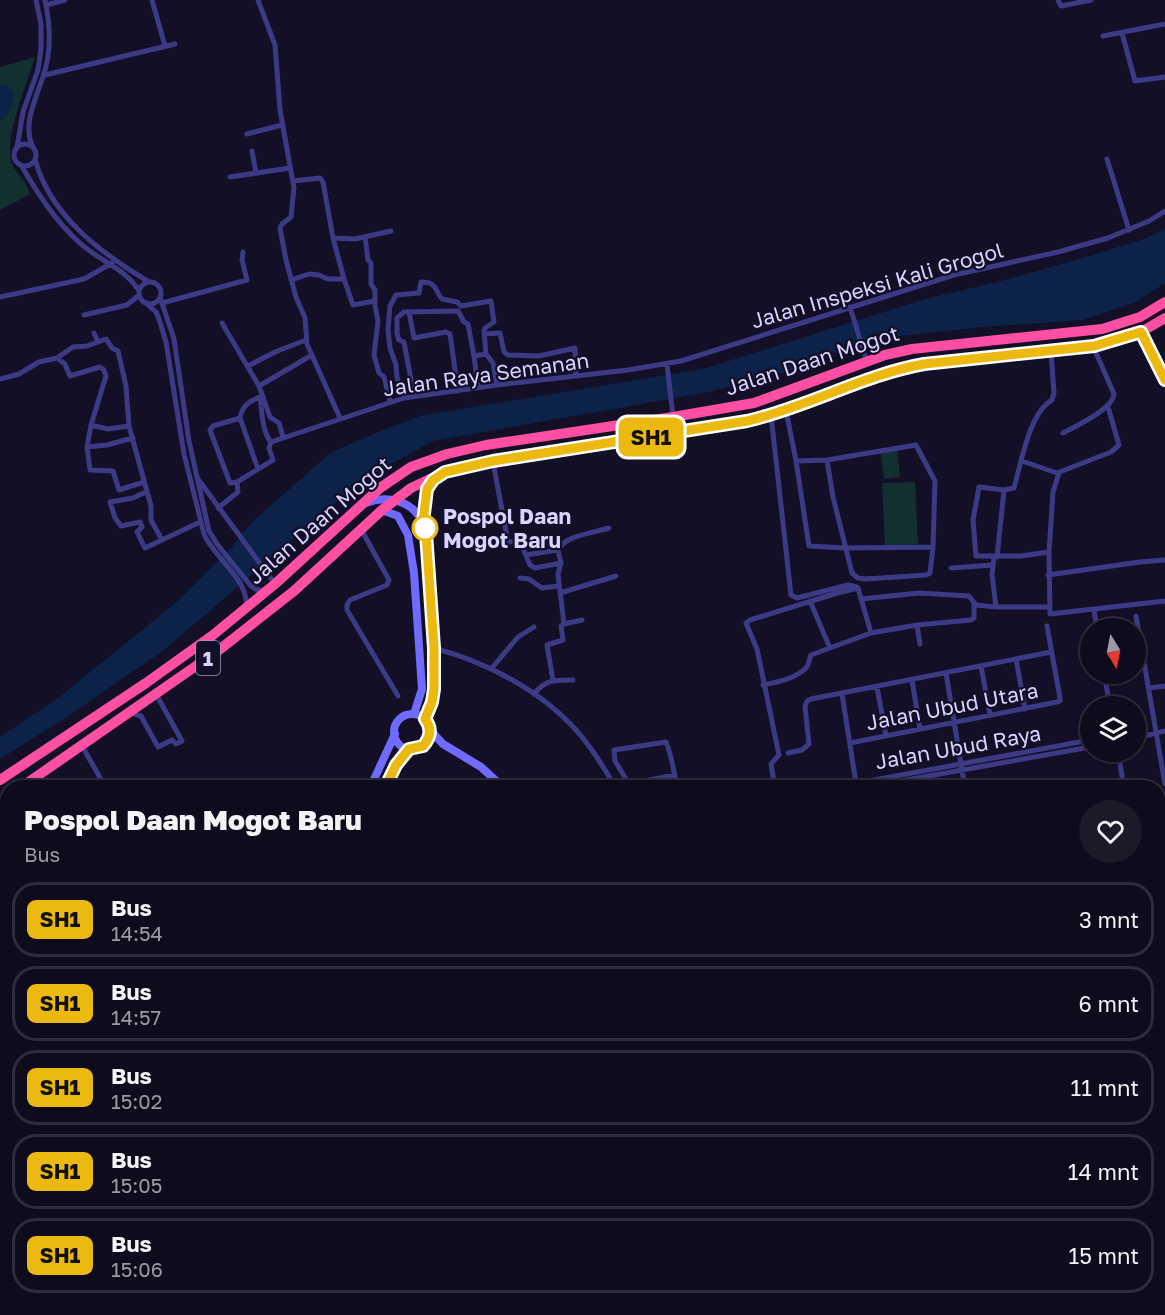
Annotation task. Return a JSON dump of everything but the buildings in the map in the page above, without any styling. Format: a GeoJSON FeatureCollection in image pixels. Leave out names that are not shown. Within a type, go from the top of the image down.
{"type":"FeatureCollection","features":[{"type":"Feature","properties":{"kind":"highway","name":"Jalan Daan Mogot"},"geometry":{"type":"LineString","coordinates":[[0,780],[194,649],[271,588],[362,504],[400,473],[422,462],[447,453],[486,445],[590,430],[672,413],[754,403],[866,360],[912,349],[1082,332],[1123,324],[1150,312],[1165,302]]}},
{"type":"Feature","properties":{"kind":"highway"},"geometry":{"type":"LineString","coordinates":[[1123,324],[1144,329],[1150,312]]}},
{"type":"Feature","properties":{"kind":"highway","name":"Jalan Daan Mogot"},"geometry":{"type":"LineString","coordinates":[[33,780],[219,650],[294,591],[394,500],[419,483],[441,474],[493,461],[732,424],[771,415],[901,368],[1094,346],[1144,329],[1165,318]]}},
{"type":"Feature","properties":{"kind":"highway"},"geometry":{"type":"LineString","coordinates":[[590,430],[593,446]]}},
{"type":"Feature","properties":{"kind":"highway"},"geometry":{"type":"LineString","coordinates":[[578,432],[580,448]]}},
{"type":"Feature","properties":{"kind":"highway"},"geometry":{"type":"LineString","coordinates":[[423,522],[427,489],[441,474]]}},
{"type":"Feature","properties":{"kind":"highway"},"geometry":{"type":"LineString","coordinates":[[158,674],[158,684],[166,688]]}},
{"type":"Feature","properties":{"kind":"highway"},"geometry":{"type":"LineString","coordinates":[[140,687],[149,690],[153,697]]}},
{"type":"Feature","properties":{"kind":"main road"},"geometry":{"type":"LineString","coordinates":[[362,504],[378,499],[394,500],[407,505],[423,522],[426,533],[434,648],[434,689],[432,702],[425,719]]}},
{"type":"Feature","properties":{"kind":"main road"},"geometry":{"type":"LineString","coordinates":[[382,510],[398,516],[406,527],[414,573],[422,689],[414,714]]}},
{"type":"Feature","properties":{"kind":"main road"},"geometry":{"type":"LineString","coordinates":[[414,573],[421,567],[429,571]]}},
{"type":"Feature","properties":{"kind":"main road"},"geometry":{"type":"LineString","coordinates":[[374,780],[395,734],[398,722],[402,717],[414,714],[425,719],[430,730],[443,744],[481,767],[495,780]]}},
{"type":"Feature","properties":{"kind":"main road"},"geometry":{"type":"LineString","coordinates":[[395,734],[399,744],[409,749],[419,748],[427,742],[430,730]]}},
{"type":"Feature","properties":{"kind":"main road"},"geometry":{"type":"LineString","coordinates":[[427,742],[443,744]]}},
{"type":"Feature","properties":{"kind":"main road"},"geometry":{"type":"LineString","coordinates":[[389,780],[396,765],[409,749]]}},
{"type":"Feature","properties":{"kind":"street"},"geometry":{"type":"LineString","coordinates":[[36,0],[41,24],[41,49],[38,70],[22,112],[14,157],[50,211],[81,244],[125,274],[142,301],[156,312],[166,342],[184,454],[206,539],[251,586],[255,589],[271,588],[264,570],[197,476]]}},
{"type":"Feature","properties":{"kind":"street"},"geometry":{"type":"LineString","coordinates":[[65,0],[45,3],[50,38],[45,75],[31,114],[30,138],[36,154],[35,159],[47,191],[82,233],[115,260],[149,282],[158,285],[176,346],[189,441],[209,531],[215,546],[245,591],[244,611]]}},
{"type":"Feature","properties":{"kind":"street"},"geometry":{"type":"LineString","coordinates":[[152,0],[165,46]]}},
{"type":"Feature","properties":{"kind":"street"},"geometry":{"type":"LineString","coordinates":[[258,0],[275,45],[282,125],[294,196],[291,217],[280,228],[282,245],[296,297],[305,318],[306,340],[340,418]]}},
{"type":"Feature","properties":{"kind":"street"},"geometry":{"type":"LineString","coordinates":[[1058,0],[1061,6],[1090,0]]}},
{"type":"Feature","properties":{"kind":"street"},"geometry":{"type":"LineString","coordinates":[[1103,36],[1165,24]]}},
{"type":"Feature","properties":{"kind":"street"},"geometry":{"type":"LineString","coordinates":[[1122,33],[1135,81],[1165,77]]}},
{"type":"Feature","properties":{"kind":"street"},"geometry":{"type":"LineString","coordinates":[[45,75],[175,44]]}},
{"type":"Feature","properties":{"kind":"street"},"geometry":{"type":"LineString","coordinates":[[247,134],[282,125]]}},
{"type":"Feature","properties":{"kind":"street"},"geometry":{"type":"LineString","coordinates":[[17,147],[27,144],[33,147]]}},
{"type":"Feature","properties":{"kind":"street"},"geometry":{"type":"LineString","coordinates":[[252,151],[256,173]]}},
{"type":"Feature","properties":{"kind":"street"},"geometry":{"type":"LineString","coordinates":[[21,165],[28,165],[35,159]]}},
{"type":"Feature","properties":{"kind":"street"},"geometry":{"type":"LineString","coordinates":[[1107,159],[1129,230]]}},
{"type":"Feature","properties":{"kind":"street"},"geometry":{"type":"LineString","coordinates":[[230,177],[290,168]]}},
{"type":"Feature","properties":{"kind":"street"},"geometry":{"type":"LineString","coordinates":[[292,181],[320,178],[323,182],[333,238],[353,304],[390,306]]}},
{"type":"Feature","properties":{"kind":"street","name":"Jalan Inspeksi Kali Grogol"},"geometry":{"type":"LineString","coordinates":[[628,370],[667,367],[954,275],[1058,252],[1129,230],[1165,211]]}},
{"type":"Feature","properties":{"kind":"street"},"geometry":{"type":"LineString","coordinates":[[333,238],[350,240],[391,231]]}},
{"type":"Feature","properties":{"kind":"street"},"geometry":{"type":"LineString","coordinates":[[365,237],[368,260],[371,263],[371,284],[375,290],[378,321],[374,355],[379,373],[384,377],[390,401]]}},
{"type":"Feature","properties":{"kind":"street"},"geometry":{"type":"LineString","coordinates":[[147,304],[247,280],[242,260],[243,252]]}},
{"type":"Feature","properties":{"kind":"street"},"geometry":{"type":"LineString","coordinates":[[0,297],[84,279],[115,260]]}},
{"type":"Feature","properties":{"kind":"street"},"geometry":{"type":"LineString","coordinates":[[291,280],[315,274],[328,279],[344,279]]}},
{"type":"Feature","properties":{"kind":"street"},"geometry":{"type":"LineString","coordinates":[[404,398],[390,348],[388,330],[390,306],[396,295],[419,293],[419,283],[423,281],[437,288],[442,299],[458,302],[461,306],[491,301],[494,322],[485,328],[484,334],[486,354],[493,363],[497,385]]}},
{"type":"Feature","properties":{"kind":"street"},"geometry":{"type":"LineString","coordinates":[[84,315],[127,305],[139,293],[142,285],[149,282]]}},
{"type":"Feature","properties":{"kind":"street"},"geometry":{"type":"LineString","coordinates":[[850,309],[866,360]]}},
{"type":"Feature","properties":{"kind":"street"},"geometry":{"type":"LineString","coordinates":[[414,396],[404,342],[399,340],[396,333],[399,316],[409,312],[458,311],[464,322],[468,324],[478,388]]}},
{"type":"Feature","properties":{"kind":"street"},"geometry":{"type":"LineString","coordinates":[[409,312],[414,338],[446,332],[450,334],[458,391]]}},
{"type":"Feature","properties":{"kind":"street"},"geometry":{"type":"LineString","coordinates":[[222,323],[259,386],[273,460],[237,482],[230,483],[210,430],[213,426],[240,418]]}},
{"type":"Feature","properties":{"kind":"street"},"geometry":{"type":"LineString","coordinates":[[94,333],[98,342]]}},
{"type":"Feature","properties":{"kind":"street"},"geometry":{"type":"LineString","coordinates":[[484,334],[501,334],[504,352],[508,355],[539,356],[575,348],[576,376]]}},
{"type":"Feature","properties":{"kind":"street"},"geometry":{"type":"LineString","coordinates":[[0,380],[19,374],[39,362],[57,358],[73,347],[87,346],[106,339],[112,348],[118,351],[126,386],[129,426],[151,506],[151,520],[162,540]]}},
{"type":"Feature","properties":{"kind":"street"},"geometry":{"type":"LineString","coordinates":[[248,366],[306,340]]}},
{"type":"Feature","properties":{"kind":"street"},"geometry":{"type":"LineString","coordinates":[[1063,433],[1108,407],[1114,399],[1094,346]]}},
{"type":"Feature","properties":{"kind":"street"},"geometry":{"type":"LineString","coordinates":[[1049,552],[995,557],[976,556],[973,519],[979,487],[1004,490],[1014,488],[1032,427],[1046,404],[1052,400],[1054,393],[1051,352]]}},
{"type":"Feature","properties":{"kind":"street"},"geometry":{"type":"LineString","coordinates":[[474,356],[486,354]]}},
{"type":"Feature","properties":{"kind":"street"},"geometry":{"type":"LineString","coordinates":[[259,386],[312,355]]}},
{"type":"Feature","properties":{"kind":"street"},"geometry":{"type":"LineString","coordinates":[[57,358],[65,364],[70,376],[100,367],[106,376],[91,425],[87,447],[90,470],[113,471],[119,489],[144,482]]}},
{"type":"Feature","properties":{"kind":"street"},"geometry":{"type":"LineString","coordinates":[[667,367],[672,413]]}},
{"type":"Feature","properties":{"kind":"street","name":"Jalan Raya Semanan"},"geometry":{"type":"LineString","coordinates":[[271,442],[404,398],[628,370]]}},
{"type":"Feature","properties":{"kind":"street"},"geometry":{"type":"LineString","coordinates":[[258,469],[240,418],[241,412],[250,401],[261,397]]}},
{"type":"Feature","properties":{"kind":"street"},"geometry":{"type":"LineString","coordinates":[[261,397],[270,417],[274,422],[279,423],[283,437]]}},
{"type":"Feature","properties":{"kind":"street"},"geometry":{"type":"LineString","coordinates":[[1022,461],[1059,472],[1111,452],[1119,445],[1108,407]]}},
{"type":"Feature","properties":{"kind":"street"},"geometry":{"type":"LineString","coordinates":[[786,410],[808,545],[845,548],[933,547]]}},
{"type":"Feature","properties":{"kind":"street"},"geometry":{"type":"LineString","coordinates":[[771,415],[791,595],[797,598],[848,585],[858,588]]}},
{"type":"Feature","properties":{"kind":"street"},"geometry":{"type":"LineString","coordinates":[[91,425],[108,429],[129,426]]}},
{"type":"Feature","properties":{"kind":"street"},"geometry":{"type":"LineString","coordinates":[[87,447],[107,445],[133,438]]}},
{"type":"Feature","properties":{"kind":"street"},"geometry":{"type":"LineString","coordinates":[[796,461],[827,460],[916,446],[935,481],[933,547],[928,575],[866,579],[858,578],[852,573],[827,460]]}},
{"type":"Feature","properties":{"kind":"street"},"geometry":{"type":"LineString","coordinates":[[493,461],[508,542],[520,541],[530,564],[535,568],[561,563]]}},
{"type":"Feature","properties":{"kind":"street"},"geometry":{"type":"LineString","coordinates":[[1059,472],[1053,492],[1049,552],[1050,614],[1165,601]]}},
{"type":"Feature","properties":{"kind":"street"},"geometry":{"type":"LineString","coordinates":[[218,508],[238,492],[237,482]]}},
{"type":"Feature","properties":{"kind":"street"},"geometry":{"type":"LineString","coordinates":[[996,607],[993,565],[1004,490]]}},
{"type":"Feature","properties":{"kind":"street"},"geometry":{"type":"LineString","coordinates":[[146,492],[133,498],[110,502],[115,518],[121,526],[140,522],[142,527],[137,532],[145,548],[200,522]]}},
{"type":"Feature","properties":{"kind":"street"},"geometry":{"type":"LineString","coordinates":[[553,680],[547,645],[563,640],[561,626],[564,624],[558,574],[561,563],[558,550],[568,540],[609,528]]}},
{"type":"Feature","properties":{"kind":"street"},"geometry":{"type":"LineString","coordinates":[[361,529],[389,580],[387,585],[350,600],[347,610],[398,696]]}},
{"type":"Feature","properties":{"kind":"street"},"geometry":{"type":"LineString","coordinates":[[526,555],[558,550]]}},
{"type":"Feature","properties":{"kind":"street"},"geometry":{"type":"LineString","coordinates":[[1048,576],[1165,560]]}},
{"type":"Feature","properties":{"kind":"street"},"geometry":{"type":"LineString","coordinates":[[951,568],[993,565]]}},
{"type":"Feature","properties":{"kind":"street"},"geometry":{"type":"LineString","coordinates":[[560,593],[616,576]]}},
{"type":"Feature","properties":{"kind":"street"},"geometry":{"type":"LineString","coordinates":[[520,578],[529,579],[542,588],[559,585]]}},
{"type":"Feature","properties":{"kind":"street"},"geometry":{"type":"LineString","coordinates":[[858,588],[871,633]]}},
{"type":"Feature","properties":{"kind":"street"},"geometry":{"type":"LineString","coordinates":[[773,780],[771,765],[779,755],[757,649],[746,623],[810,601],[858,588]]}},
{"type":"Feature","properties":{"kind":"street"},"geometry":{"type":"LineString","coordinates":[[764,685],[794,676],[808,666],[812,655],[871,633],[974,618],[974,604],[969,596],[938,593],[861,599]]}},
{"type":"Feature","properties":{"kind":"street"},"geometry":{"type":"LineString","coordinates":[[810,601],[830,648]]}},
{"type":"Feature","properties":{"kind":"street"},"geometry":{"type":"LineString","coordinates":[[974,604],[996,607],[1049,607]]}},
{"type":"Feature","properties":{"kind":"street"},"geometry":{"type":"LineString","coordinates":[[1094,610],[1095,618]]}},
{"type":"Feature","properties":{"kind":"street"},"geometry":{"type":"LineString","coordinates":[[1136,616],[1165,780]]}},
{"type":"Feature","properties":{"kind":"street"},"geometry":{"type":"LineString","coordinates":[[564,624],[582,620]]}},
{"type":"Feature","properties":{"kind":"street"},"geometry":{"type":"LineString","coordinates":[[917,625],[920,644]]}},
{"type":"Feature","properties":{"kind":"street"},"geometry":{"type":"LineString","coordinates":[[788,753],[802,750],[809,744],[805,707],[807,701],[811,699],[1051,652],[1047,626]]}},
{"type":"Feature","properties":{"kind":"street"},"geometry":{"type":"LineString","coordinates":[[491,669],[518,637],[534,627]]}},
{"type":"Feature","properties":{"kind":"street"},"geometry":{"type":"LineString","coordinates":[[434,648],[458,654],[491,669],[534,694],[575,729],[590,746],[611,780]]}},
{"type":"Feature","properties":{"kind":"street","name":"Jalan Ubud Utara"},"geometry":{"type":"LineString","coordinates":[[850,743],[1060,700],[1051,652]]}},
{"type":"Feature","properties":{"kind":"street"},"geometry":{"type":"LineString","coordinates":[[1016,659],[1025,709]]}},
{"type":"Feature","properties":{"kind":"street"},"geometry":{"type":"LineString","coordinates":[[981,666],[990,716]]}},
{"type":"Feature","properties":{"kind":"street"},"geometry":{"type":"LineString","coordinates":[[946,673],[964,780]]}},
{"type":"Feature","properties":{"kind":"street"},"geometry":{"type":"LineString","coordinates":[[534,694],[542,685],[553,680],[573,680]]}},
{"type":"Feature","properties":{"kind":"street"},"geometry":{"type":"LineString","coordinates":[[912,680],[920,729]]}},
{"type":"Feature","properties":{"kind":"street"},"geometry":{"type":"LineString","coordinates":[[1149,688],[1165,686]]}},
{"type":"Feature","properties":{"kind":"street"},"geometry":{"type":"LineString","coordinates":[[878,687],[886,736]]}},
{"type":"Feature","properties":{"kind":"street"},"geometry":{"type":"LineString","coordinates":[[842,694],[856,780]]}},
{"type":"Feature","properties":{"kind":"street"},"geometry":{"type":"LineString","coordinates":[[131,713],[141,716],[158,747],[172,740],[176,744],[182,741],[153,697]]}},
{"type":"Feature","properties":{"kind":"street"},"geometry":{"type":"LineString","coordinates":[[1146,734],[1165,731]]}},
{"type":"Feature","properties":{"kind":"street"},"geometry":{"type":"LineString","coordinates":[[627,780],[615,761],[614,750],[666,742],[676,780]]}},
{"type":"Feature","properties":{"kind":"street","name":"Jalan Ubud Raya"},"geometry":{"type":"LineString","coordinates":[[898,780],[1080,742]]}},
{"type":"Feature","properties":{"kind":"street"},"geometry":{"type":"LineString","coordinates":[[82,746],[101,780]]}},
{"type":"Feature","properties":{"kind":"street","name":"Jalan Ubud Raya"},"geometry":{"type":"LineString","coordinates":[[875,780],[1080,748]]}},
{"type":"Feature","properties":{"kind":"street"},"geometry":{"type":"LineString","coordinates":[[1120,762],[1123,780]]}},
{"type":"Feature","properties":{"kind":"street"},"geometry":{"type":"LineString","coordinates":[[649,780],[675,775]]}},
{"type":"Feature","properties":{"kind":"green space"},"geometry":{"type":"Polygon","coordinates":[[[35,57],[17,112],[10,143],[13,166],[30,194],[0,210],[0,67],[35,57]]]}},
{"type":"Feature","properties":{"kind":"green space"},"geometry":{"type":"Polygon","coordinates":[[[897,447],[900,477],[884,479],[880,449],[897,447]]]}},
{"type":"Feature","properties":{"kind":"green space"},"geometry":{"type":"Polygon","coordinates":[[[915,482],[918,544],[885,546],[882,483],[915,482]]]}},
{"type":"Feature","properties":{"kind":"water"},"geometry":{"type":"Polygon","coordinates":[[[0,85],[10,88],[15,97],[9,112],[0,121],[0,85]]]}},
{"type":"Feature","properties":{"kind":"water"},"geometry":{"type":"Polygon","coordinates":[[[1165,229],[1165,283],[1136,302],[1083,320],[982,327],[865,340],[795,370],[709,392],[433,441],[365,478],[164,650],[67,717],[0,759],[0,737],[57,699],[180,599],[230,549],[251,523],[330,453],[420,416],[703,369],[925,299],[1083,258],[1147,238],[1165,229]]]}},
{"type":"Feature","properties":{"kind":"bus line","name":"SH1"},"geometry":{"type":"LineString","coordinates":[[389,780],[396,765],[409,749],[414,750],[423,746],[430,736],[425,719],[432,702],[434,689],[434,648],[426,533],[423,522],[427,489],[441,474],[493,461],[747,421],[786,410],[901,368],[1094,346],[1141,332],[1165,380]]}},
{"type":"Feature","properties":{"kind":"place","name":"Pospol Daan Mogot Baru"},"geometry":{"type":"Point","coordinates":[425,528]}}]}
